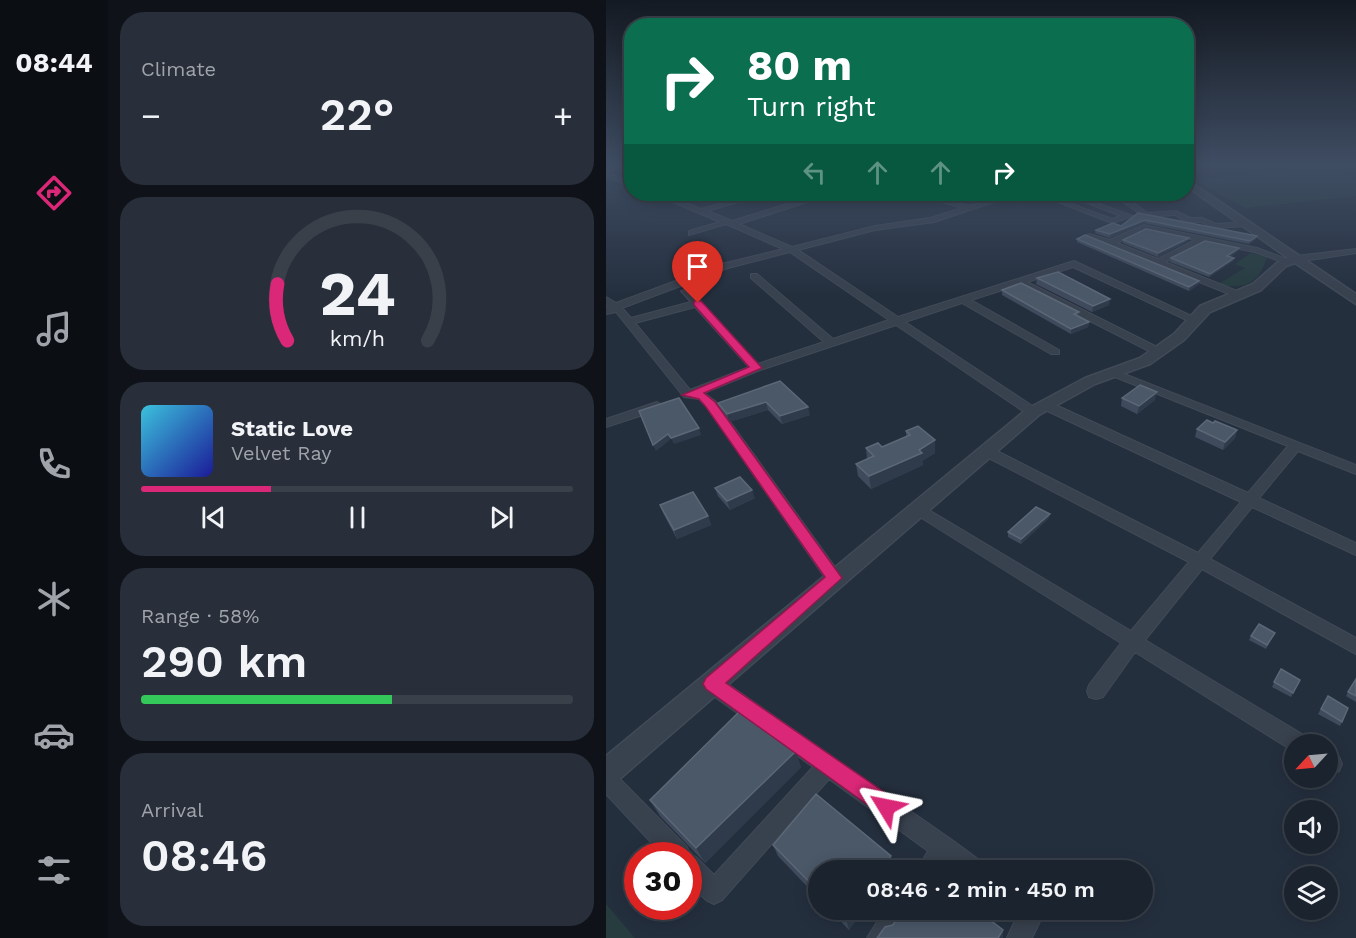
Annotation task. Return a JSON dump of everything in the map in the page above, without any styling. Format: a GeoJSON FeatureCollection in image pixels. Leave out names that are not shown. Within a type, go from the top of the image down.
{"type":"FeatureCollection","features":[{"type":"Feature","properties":{"kind":"street"},"geometry":{"type":"LineString","coordinates":[[691,208],[791,249],[897,321],[1039,408],[1250,499],[1356,549]]}},
{"type":"Feature","properties":{"kind":"street"},"geometry":{"type":"LineString","coordinates":[[701,212],[715,208]]}},
{"type":"Feature","properties":{"kind":"street"},"geometry":{"type":"LineString","coordinates":[[692,233],[780,208]]}},
{"type":"Feature","properties":{"kind":"street"},"geometry":{"type":"LineString","coordinates":[[611,309],[689,278],[791,249],[891,224],[931,220],[969,208]]}},
{"type":"Feature","properties":{"kind":"street"},"geometry":{"type":"LineString","coordinates":[[1077,208],[1112,221],[1129,216],[1106,208]]}},
{"type":"Feature","properties":{"kind":"street"},"geometry":{"type":"LineString","coordinates":[[1134,208],[1142,214],[1176,213]]}},
{"type":"Feature","properties":{"kind":"street"},"geometry":{"type":"LineString","coordinates":[[1170,208],[1188,220],[1202,220],[1215,226],[1247,224]]}},
{"type":"Feature","properties":{"kind":"street"},"geometry":{"type":"LineString","coordinates":[[1224,208],[1356,300]]}},
{"type":"Feature","properties":{"kind":"street"},"geometry":{"type":"LineString","coordinates":[[1230,208],[1298,259],[1356,290]]}},
{"type":"Feature","properties":{"kind":"street"},"geometry":{"type":"LineString","coordinates":[[1124,222],[1298,259],[1356,251]]}},
{"type":"Feature","properties":{"kind":"street"},"geometry":{"type":"LineString","coordinates":[[1110,243],[1144,227]]}},
{"type":"Feature","properties":{"kind":"street"},"geometry":{"type":"LineString","coordinates":[[1089,236],[1239,295]]}},
{"type":"Feature","properties":{"kind":"street"},"geometry":{"type":"LineString","coordinates":[[1159,262],[1203,239]]}},
{"type":"Feature","properties":{"kind":"street"},"geometry":{"type":"LineString","coordinates":[[606,773],[834,578],[1039,408],[1090,381],[1145,361],[1179,337],[1205,309],[1257,286],[1298,259]]}},
{"type":"Feature","properties":{"kind":"street"},"geometry":{"type":"LineString","coordinates":[[606,423],[678,399],[756,368],[1074,264],[1195,320]]}},
{"type":"Feature","properties":{"kind":"street"},"geometry":{"type":"LineString","coordinates":[[754,276],[831,343]]}},
{"type":"Feature","properties":{"kind":"street"},"geometry":{"type":"LineString","coordinates":[[1020,282],[1159,352]]}},
{"type":"Feature","properties":{"kind":"street"},"geometry":{"type":"LineString","coordinates":[[686,291],[756,368]]}},
{"type":"Feature","properties":{"kind":"street"},"geometry":{"type":"LineString","coordinates":[[606,300],[611,309],[629,322],[678,399]]}},
{"type":"Feature","properties":{"kind":"street"},"geometry":{"type":"LineString","coordinates":[[963,300],[1055,352]]}},
{"type":"Feature","properties":{"kind":"street"},"geometry":{"type":"LineString","coordinates":[[629,322],[698,303]]}},
{"type":"Feature","properties":{"kind":"street"},"geometry":{"type":"LineString","coordinates":[[1114,372],[1356,470]]}},
{"type":"Feature","properties":{"kind":"street"},"geometry":{"type":"LineString","coordinates":[[678,399],[702,396],[711,405],[834,578]]}},
{"type":"Feature","properties":{"kind":"street"},"geometry":{"type":"LineString","coordinates":[[1096,691],[1133,641],[1296,445]]}},
{"type":"Feature","properties":{"kind":"street"},"geometry":{"type":"LineString","coordinates":[[986,451],[1200,561],[1356,647]]}},
{"type":"Feature","properties":{"kind":"street"},"geometry":{"type":"LineString","coordinates":[[916,509],[1284,734]]}},
{"type":"Feature","properties":{"kind":"street"},"geometry":{"type":"LineString","coordinates":[[712,684],[960,860]]}},
{"type":"Feature","properties":{"kind":"street"},"geometry":{"type":"LineString","coordinates":[[702,880],[714,892],[828,766]]}},
{"type":"Feature","properties":{"kind":"street"},"geometry":{"type":"LineString","coordinates":[[606,779],[667,842]]}},
{"type":"Feature","properties":{"kind":"street"},"geometry":{"type":"LineString","coordinates":[[935,860],[944,848]]}},
{"type":"Feature","properties":{"kind":"street"},"geometry":{"type":"LineString","coordinates":[[879,938],[892,920]]}},
{"type":"Feature","properties":{"kind":"street"},"geometry":{"type":"LineString","coordinates":[[1019,938],[1028,920]]}},
{"type":"Feature","properties":{"kind":"green space"},"geometry":{"type":"Polygon","coordinates":[[[1251,253],[1267,256],[1264,266],[1255,279],[1243,286],[1218,284],[1245,268],[1235,264],[1251,253]]]}},
{"type":"Feature","properties":{"kind":"green space"},"geometry":{"type":"Polygon","coordinates":[[[606,904],[635,938],[606,938],[606,904]]]}},
{"type":"Feature","properties":{"kind":"building"},"geometry":{"type":"Polygon","coordinates":[[[1138,213],[1257,236],[1250,241],[1145,220],[1110,234],[1096,230],[1113,223],[1121,226],[1138,213]]]}},
{"type":"Feature","properties":{"kind":"building"},"geometry":{"type":"Polygon","coordinates":[[[1146,229],[1189,238],[1158,253],[1123,240],[1146,229]]]}},
{"type":"Feature","properties":{"kind":"building"},"geometry":{"type":"Polygon","coordinates":[[[1085,235],[1199,281],[1189,287],[1077,239],[1085,235]]]}},
{"type":"Feature","properties":{"kind":"building"},"geometry":{"type":"Polygon","coordinates":[[[1205,241],[1239,248],[1227,256],[1234,258],[1210,274],[1171,258],[1205,241]]]}},
{"type":"Feature","properties":{"kind":"building"},"geometry":{"type":"Polygon","coordinates":[[[1058,272],[1110,299],[1093,306],[1037,278],[1058,272]]]}},
{"type":"Feature","properties":{"kind":"building"},"geometry":{"type":"Polygon","coordinates":[[[1021,283],[1079,312],[1074,314],[1089,322],[1071,329],[1002,290],[1021,283]]]}},
{"type":"Feature","properties":{"kind":"building"},"geometry":{"type":"Polygon","coordinates":[[[780,381],[808,407],[780,416],[766,402],[727,414],[718,403],[780,381]]]}},
{"type":"Feature","properties":{"kind":"building"},"geometry":{"type":"Polygon","coordinates":[[[1140,385],[1157,392],[1139,406],[1122,398],[1140,385]]]}},
{"type":"Feature","properties":{"kind":"building"},"geometry":{"type":"Polygon","coordinates":[[[679,398],[699,428],[671,438],[668,434],[653,445],[639,411],[679,398]]]}},
{"type":"Feature","properties":{"kind":"building"},"geometry":{"type":"Polygon","coordinates":[[[1207,420],[1237,430],[1225,442],[1197,429],[1207,420]]]}},
{"type":"Feature","properties":{"kind":"building"},"geometry":{"type":"Polygon","coordinates":[[[918,426],[935,440],[919,450],[922,453],[869,476],[856,464],[874,456],[866,448],[878,443],[882,447],[910,435],[906,431],[918,426]]]}},
{"type":"Feature","properties":{"kind":"building"},"geometry":{"type":"Polygon","coordinates":[[[740,477],[752,490],[727,501],[715,488],[740,477]]]}},
{"type":"Feature","properties":{"kind":"building"},"geometry":{"type":"Polygon","coordinates":[[[693,492],[708,516],[674,530],[660,505],[693,492]]]}},
{"type":"Feature","properties":{"kind":"building"},"geometry":{"type":"Polygon","coordinates":[[[1036,507],[1050,514],[1021,539],[1008,532],[1036,507]]]}},
{"type":"Feature","properties":{"kind":"building"},"geometry":{"type":"Polygon","coordinates":[[[1259,624],[1275,633],[1267,645],[1251,636],[1259,624]]]}},
{"type":"Feature","properties":{"kind":"building"},"geometry":{"type":"Polygon","coordinates":[[[1281,669],[1300,680],[1293,693],[1274,682],[1281,669]]]}},
{"type":"Feature","properties":{"kind":"building"},"geometry":{"type":"Polygon","coordinates":[[[1356,679],[1356,696],[1348,692],[1356,679]]]}},
{"type":"Feature","properties":{"kind":"building"},"geometry":{"type":"Polygon","coordinates":[[[1328,696],[1348,708],[1342,722],[1321,709],[1328,696]]]}},
{"type":"Feature","properties":{"kind":"building"},"geometry":{"type":"Polygon","coordinates":[[[742,709],[796,751],[702,842],[690,842],[650,800],[742,709]]]}},
{"type":"Feature","properties":{"kind":"building"},"geometry":{"type":"Polygon","coordinates":[[[816,794],[891,856],[888,860],[808,860],[808,881],[773,845],[816,794]]]}},
{"type":"Feature","properties":{"kind":"building"},"geometry":{"type":"Polygon","coordinates":[[[896,920],[990,920],[1003,930],[998,938],[877,938],[885,927],[893,925],[896,920]]]}},
{"type":"Feature","properties":{"kind":"route"},"geometry":{"type":"LineString","coordinates":[[698,303],[756,368],[688,395],[702,396],[711,405],[834,578],[712,684],[886,807]]}}]}
